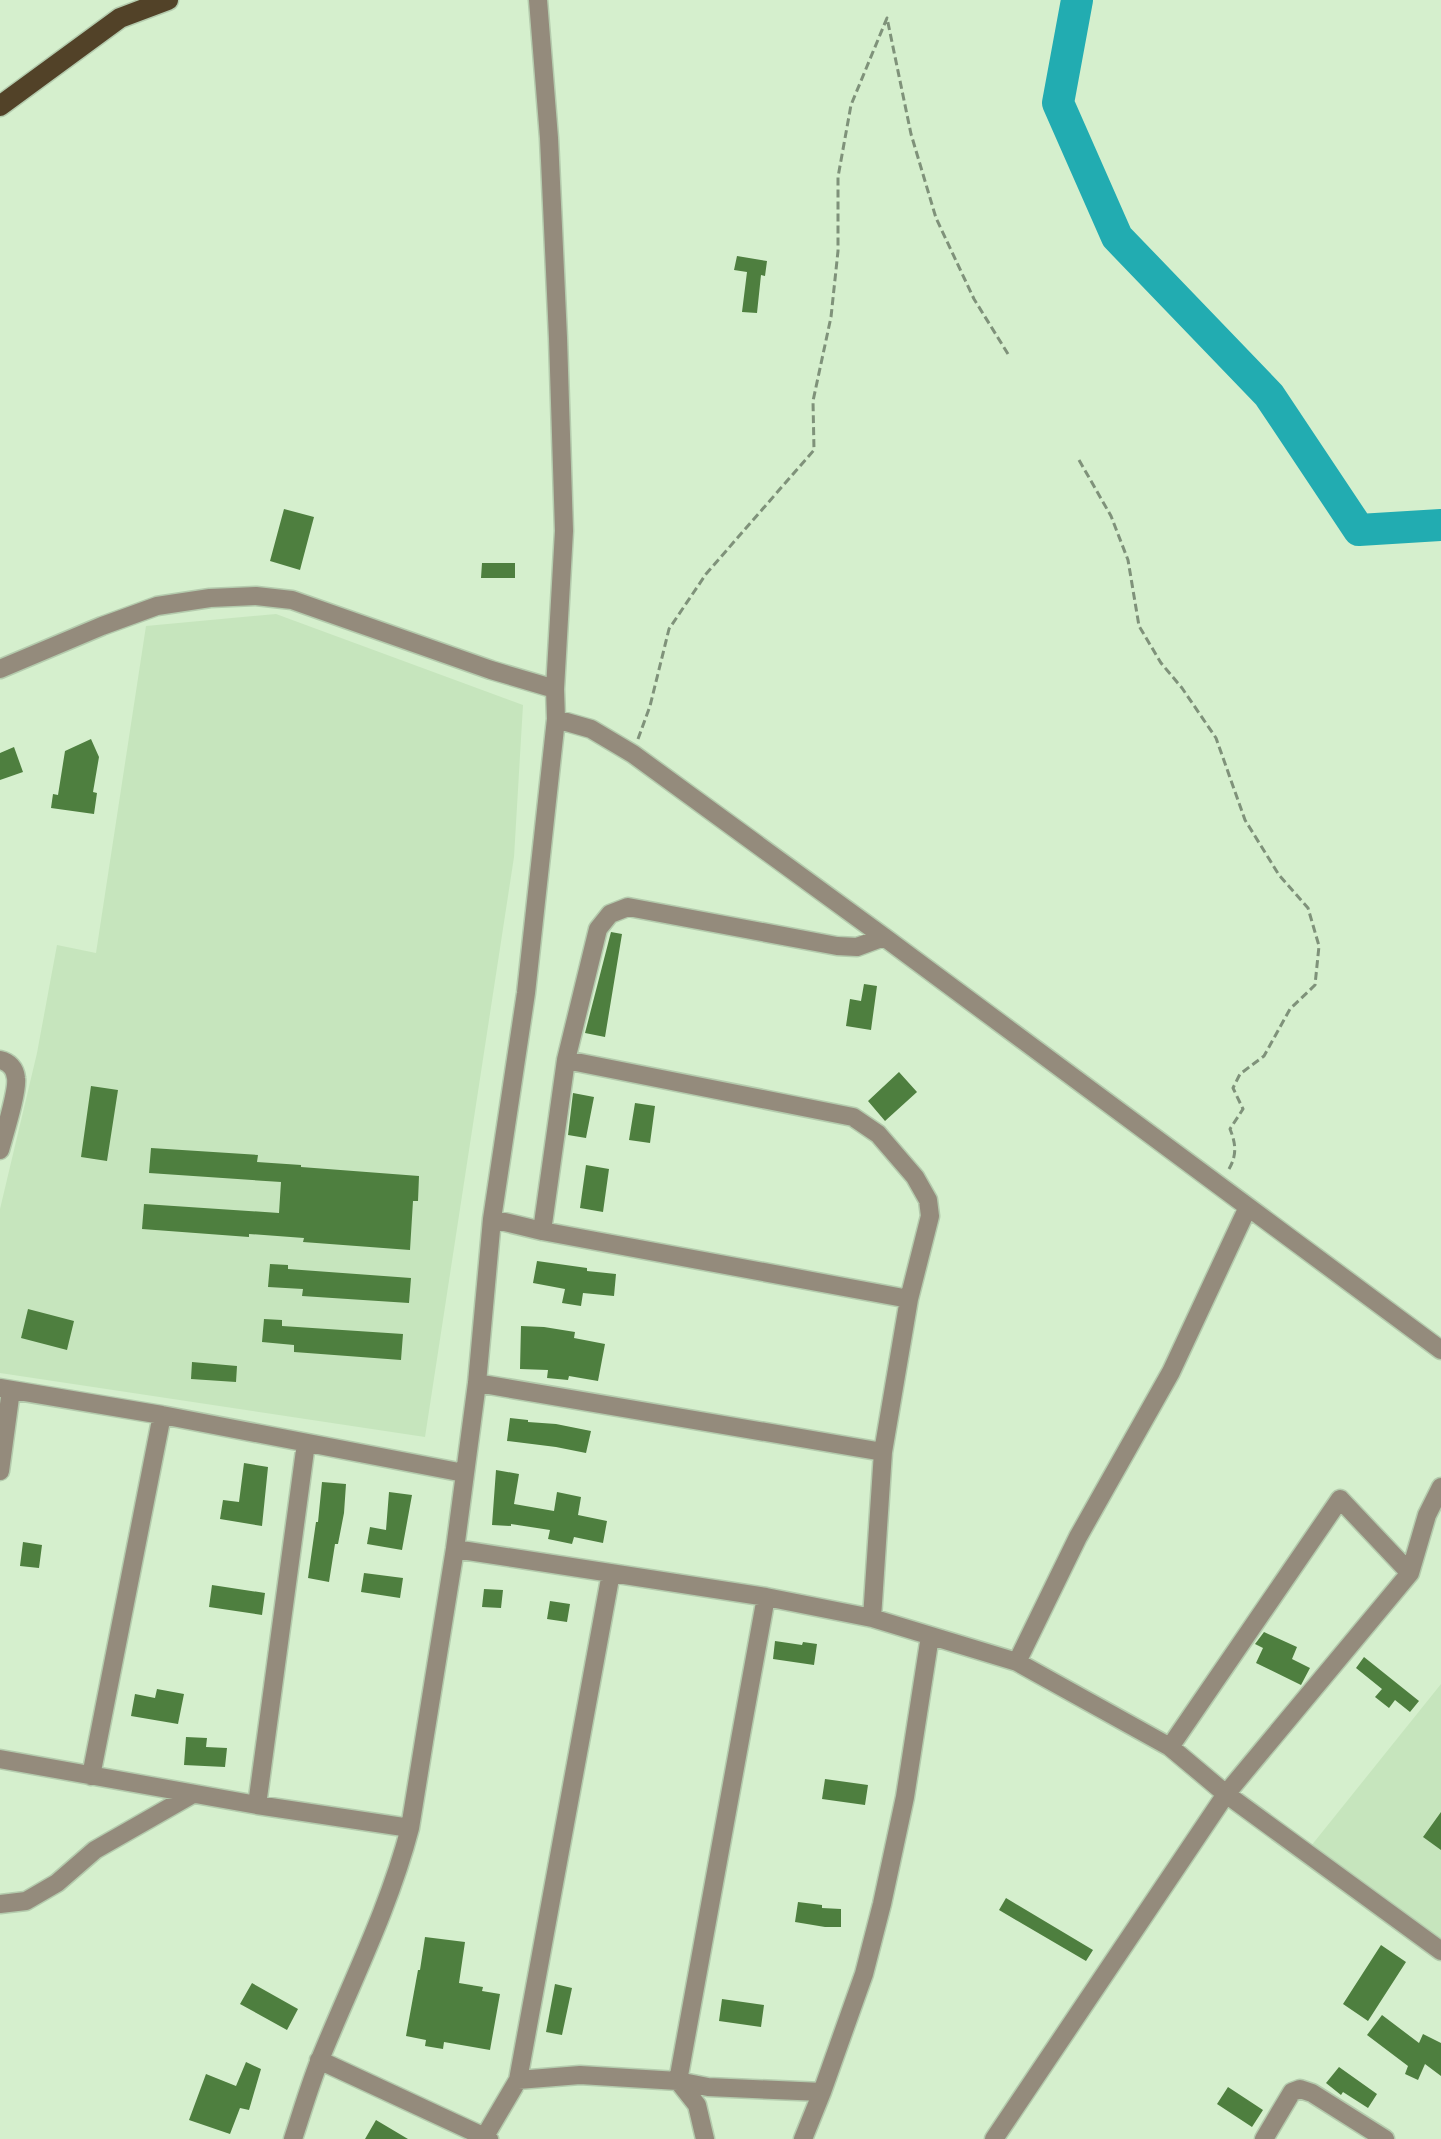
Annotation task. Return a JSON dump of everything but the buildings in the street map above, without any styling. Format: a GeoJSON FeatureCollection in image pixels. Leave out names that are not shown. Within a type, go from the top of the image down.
{"type":"FeatureCollection","features":[{"type":"Feature","properties":{"kind":"main road"},"geometry":{"type":"LineString","coordinates":[[0,106],[120,18],[168,0]]}},
{"type":"Feature","properties":{"kind":"street"},"geometry":{"type":"LineString","coordinates":[[120,18],[133,0]]}},
{"type":"Feature","properties":{"kind":"street"},"geometry":{"type":"LineString","coordinates":[[293,2139],[319,2060],[400,1867],[410,1828],[455,1549],[477,1383],[492,1219],[526,993],[556,719],[564,531],[549,153],[538,0]]}},
{"type":"Feature","properties":{"kind":"street"},"geometry":{"type":"LineString","coordinates":[[0,669],[157,606],[210,598],[256,596],[292,600],[491,670],[555,689]]}},
{"type":"Feature","properties":{"kind":"street"},"geometry":{"type":"LineString","coordinates":[[556,719],[591,729],[633,754],[1441,1350]]}},
{"type":"Feature","properties":{"kind":"street"},"geometry":{"type":"LineString","coordinates":[[542,1231],[566,1060],[598,929],[610,914],[628,907],[837,946],[857,947],[884,937]]}},
{"type":"Feature","properties":{"kind":"street"},"geometry":{"type":"LineString","coordinates":[[0,1060],[7,1061],[13,1068],[17,1081],[0,1150]]}},
{"type":"Feature","properties":{"kind":"street"},"geometry":{"type":"LineString","coordinates":[[566,1060],[853,1117],[878,1134],[915,1177],[928,1200],[930,1216],[909,1299],[883,1452],[872,1618]]}},
{"type":"Feature","properties":{"kind":"street"},"geometry":{"type":"LineString","coordinates":[[1017,1662],[1078,1537],[1171,1372],[1248,1207]]}},
{"type":"Feature","properties":{"kind":"street"},"geometry":{"type":"LineString","coordinates":[[492,1219],[909,1299]]}},
{"type":"Feature","properties":{"kind":"street"},"geometry":{"type":"LineString","coordinates":[[477,1383],[883,1452]]}},
{"type":"Feature","properties":{"kind":"street"},"geometry":{"type":"LineString","coordinates":[[0,1471],[5,1389],[162,1415],[464,1473]]}},
{"type":"Feature","properties":{"kind":"street"},"geometry":{"type":"LineString","coordinates":[[91,1776],[162,1415]]}},
{"type":"Feature","properties":{"kind":"street"},"geometry":{"type":"LineString","coordinates":[[257,1805],[306,1443]]}},
{"type":"Feature","properties":{"kind":"street"},"geometry":{"type":"LineString","coordinates":[[996,2139],[1226,1794],[1410,1573],[1427,1515],[1441,1487]]}},
{"type":"Feature","properties":{"kind":"street"},"geometry":{"type":"LineString","coordinates":[[1170,1747],[1340,1499],[1410,1573]]}},
{"type":"Feature","properties":{"kind":"street"},"geometry":{"type":"LineString","coordinates":[[455,1549],[766,1597],[872,1618],[1017,1662],[1170,1747],[1226,1794],[1441,1951]]}},
{"type":"Feature","properties":{"kind":"street"},"geometry":{"type":"LineString","coordinates":[[319,2060],[487,2138],[518,2080],[611,1573]]}},
{"type":"Feature","properties":{"kind":"street"},"geometry":{"type":"LineString","coordinates":[[705,2139],[697,2105],[678,2081],[766,1597]]}},
{"type":"Feature","properties":{"kind":"street"},"geometry":{"type":"LineString","coordinates":[[803,2139],[864,1974],[882,1904],[905,1797],[930,1636]]}},
{"type":"Feature","properties":{"kind":"street"},"geometry":{"type":"LineString","coordinates":[[0,1759],[257,1805],[410,1828]]}},
{"type":"Feature","properties":{"kind":"street"},"geometry":{"type":"LineString","coordinates":[[0,1904],[26,1901],[57,1883],[95,1850],[193,1794]]}},
{"type":"Feature","properties":{"kind":"street"},"geometry":{"type":"LineString","coordinates":[[518,2080],[580,2075],[678,2081],[708,2087],[822,2092]]}},
{"type":"Feature","properties":{"kind":"street"},"geometry":{"type":"LineString","coordinates":[[1264,2139],[1292,2092],[1300,2089],[1312,2093],[1385,2139]]}},
{"type":"Feature","properties":{"kind":"path"},"geometry":{"type":"LineString","coordinates":[[633,754],[650,706],[669,629],[706,574],[814,450],[813,401],[831,317],[838,251],[838,177],[851,105],[887,18],[911,134],[936,218],[974,299],[1008,354]]}},
{"type":"Feature","properties":{"kind":"path"},"geometry":{"type":"LineString","coordinates":[[1079,460],[1111,516],[1128,560],[1139,626],[1161,663],[1216,738],[1245,820],[1279,875],[1308,908],[1319,946],[1315,985],[1290,1009],[1264,1056],[1240,1074],[1233,1088],[1243,1109],[1230,1129],[1236,1144],[1234,1161],[1221,1187]]}},
{"type":"Feature","properties":{"kind":"shaded area"},"geometry":{"type":"Polygon","coordinates":[[[276,614],[523,705],[514,857],[425,1437],[0,1373],[0,1209],[37,1053],[57,945],[96,953],[146,626],[276,614]]]}},
{"type":"Feature","properties":{"kind":"shaded area"},"geometry":{"type":"Polygon","coordinates":[[[1441,1684],[1441,1943],[1311,1846],[1441,1684]]]}},
{"type":"Feature","properties":{"kind":"waterway"},"geometry":{"type":"LineString","coordinates":[[1077,0],[1058,103],[1117,237],[1269,395],[1359,530],[1441,525]]}}]}
